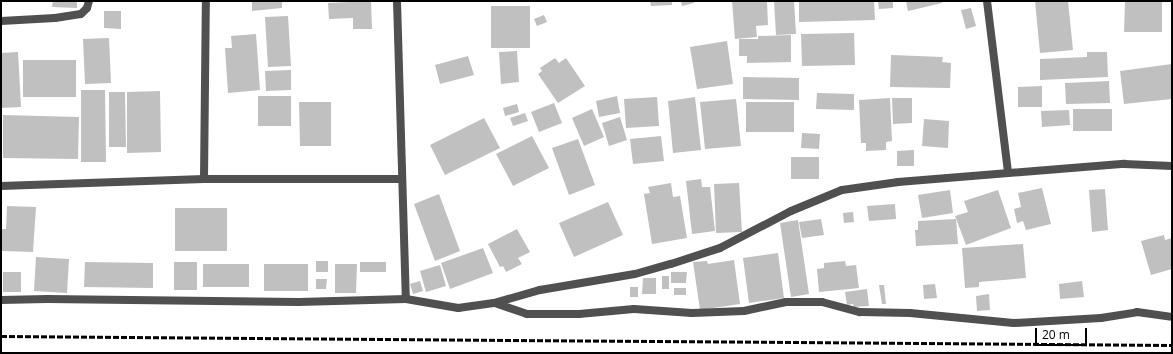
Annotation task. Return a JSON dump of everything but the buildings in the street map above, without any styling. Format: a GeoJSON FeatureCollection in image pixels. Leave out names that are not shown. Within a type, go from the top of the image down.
{"type":"FeatureCollection","features":[{"type":"Feature","properties":{"kind":"street"},"geometry":{"type":"LineString","coordinates":[[1,21],[55,18],[81,14],[87,8],[89,1]]}},
{"type":"Feature","properties":{"kind":"street"},"geometry":{"type":"LineString","coordinates":[[204,179],[206,1]]}},
{"type":"Feature","properties":{"kind":"street"},"geometry":{"type":"LineString","coordinates":[[397,1],[401,179],[406,299]]}},
{"type":"Feature","properties":{"kind":"street"},"geometry":{"type":"LineString","coordinates":[[987,1],[1008,173]]}},
{"type":"Feature","properties":{"kind":"street"},"geometry":{"type":"LineString","coordinates":[[1,300],[47,299],[299,302],[406,299],[458,308],[494,303],[540,290],[635,274],[678,261],[720,248],[791,210],[842,190],[898,182],[1124,164],[1172,166]]}},
{"type":"Feature","properties":{"kind":"street"},"geometry":{"type":"LineString","coordinates":[[1,186],[204,179],[401,179]]}},
{"type":"Feature","properties":{"kind":"street"},"geometry":{"type":"LineString","coordinates":[[494,303],[527,314],[579,314],[634,309],[692,313],[744,311],[786,302],[822,302],[860,312],[910,313],[1014,323],[1101,318],[1137,312],[1172,317]]}},
{"type":"Feature","properties":{"kind":"railway"},"geometry":{"type":"LineString","coordinates":[[1,336],[1172,345]]}}]}
